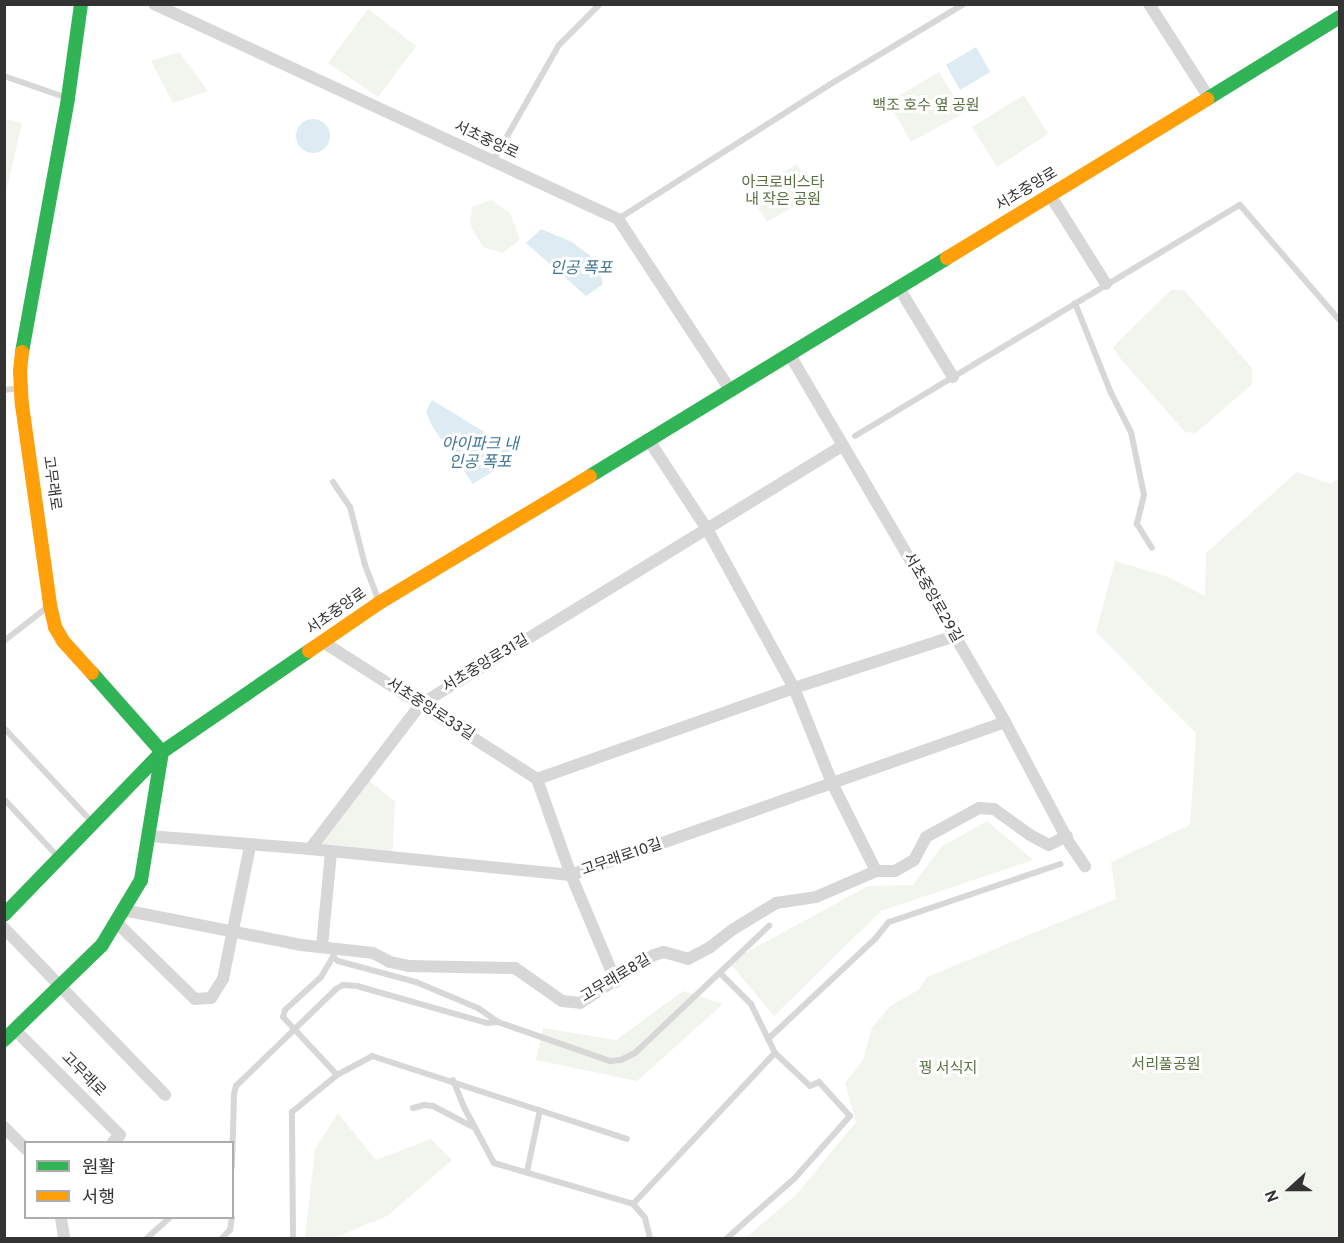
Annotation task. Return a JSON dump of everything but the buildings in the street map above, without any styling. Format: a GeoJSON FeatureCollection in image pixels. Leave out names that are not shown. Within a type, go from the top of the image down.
{"type":"FeatureCollection","features":[{"type":"Feature","properties":{"kind":"main road","name":"고무래로"},"geometry":{"type":"LineString","coordinates":[[10,1035],[102,945],[141,880],[162,752],[63,641],[55,627],[50,605],[21,388],[24,342],[68,98],[81,4]]}},
{"type":"Feature","properties":{"kind":"main road","name":"서초중앙로"},"geometry":{"type":"LineString","coordinates":[[4,915],[60,860],[162,752],[379,603],[731,391],[1340,17]]}},
{"type":"Feature","properties":{"kind":"street","name":"서초중앙로"},"geometry":{"type":"LineString","coordinates":[[154,4],[618,219]]}},
{"type":"Feature","properties":{"kind":"street"},"geometry":{"type":"LineString","coordinates":[[1149,4],[1209,98]]}},
{"type":"Feature","properties":{"kind":"street"},"geometry":{"type":"LineString","coordinates":[[1050,195],[1106,284]]}},
{"type":"Feature","properties":{"kind":"street"},"geometry":{"type":"LineString","coordinates":[[618,219],[731,391]]}},
{"type":"Feature","properties":{"kind":"street"},"geometry":{"type":"LineString","coordinates":[[899,288],[953,377]]}},
{"type":"Feature","properties":{"kind":"street","name":"서초중앙로29길"},"geometry":{"type":"LineString","coordinates":[[790,355],[1005,722],[1068,840],[1085,866]]}},
{"type":"Feature","properties":{"kind":"street"},"geometry":{"type":"LineString","coordinates":[[648,439],[707,529],[794,688],[832,783],[876,871]]}},
{"type":"Feature","properties":{"kind":"street","name":"서초중앙로31길"},"geometry":{"type":"LineString","coordinates":[[310,849],[421,704],[843,445]]}},
{"type":"Feature","properties":{"kind":"street"},"geometry":{"type":"LineString","coordinates":[[616,982],[571,875],[537,779],[794,688],[955,636]]}},
{"type":"Feature","properties":{"kind":"street","name":"서초중앙로33길"},"geometry":{"type":"LineString","coordinates":[[323,642],[537,779]]}},
{"type":"Feature","properties":{"kind":"street","name":"고무래로10길"},"geometry":{"type":"LineString","coordinates":[[149,836],[250,846],[310,849],[571,875],[1005,722]]}},
{"type":"Feature","properties":{"kind":"street","name":"고무래로8길"},"geometry":{"type":"LineString","coordinates":[[120,916],[232,932],[301,945],[322,946],[334,953],[374,953],[390,962],[409,966],[516,968],[562,1001],[580,1003],[616,982],[635,967],[664,952],[688,959],[709,948],[732,930],[776,903],[816,897],[876,871],[895,871],[914,860],[926,837],[979,808],[994,809],[1030,835],[1049,845],[1068,840]]}},
{"type":"Feature","properties":{"kind":"street"},"geometry":{"type":"LineString","coordinates":[[120,916],[195,999],[211,998],[223,979],[250,846]]}},
{"type":"Feature","properties":{"kind":"street"},"geometry":{"type":"LineString","coordinates":[[322,946],[331,852]]}},
{"type":"Feature","properties":{"kind":"street"},"geometry":{"type":"LineString","coordinates":[[4,928],[165,1095]]}},
{"type":"Feature","properties":{"kind":"street","name":"고무래로"},"geometry":{"type":"LineString","coordinates":[[10,1035],[120,1135],[115,1141]]}},
{"type":"Feature","properties":{"kind":"street"},"geometry":{"type":"LineString","coordinates":[[4,1127],[24,1147]]}},
{"type":"Feature","properties":{"kind":"street"},"geometry":{"type":"LineString","coordinates":[[61,1219],[64,1239]]}},
{"type":"Feature","properties":{"kind":"lane"},"geometry":{"type":"LineString","coordinates":[[492,162],[559,45],[600,4]]}},
{"type":"Feature","properties":{"kind":"lane"},"geometry":{"type":"LineString","coordinates":[[618,219],[829,85],[963,4]]}},
{"type":"Feature","properties":{"kind":"lane"},"geometry":{"type":"LineString","coordinates":[[4,76],[68,98]]}},
{"type":"Feature","properties":{"kind":"lane"},"geometry":{"type":"LineString","coordinates":[[855,436],[1240,205],[1340,321]]}},
{"type":"Feature","properties":{"kind":"lane"},"geometry":{"type":"LineString","coordinates":[[1075,303],[1111,393],[1131,432],[1144,495],[1137,524],[1152,548]]}},
{"type":"Feature","properties":{"kind":"lane"},"geometry":{"type":"LineString","coordinates":[[4,390],[21,388]]}},
{"type":"Feature","properties":{"kind":"lane"},"geometry":{"type":"LineString","coordinates":[[333,482],[350,507],[365,566],[379,603]]}},
{"type":"Feature","properties":{"kind":"lane"},"geometry":{"type":"LineString","coordinates":[[4,641],[50,605]]}},
{"type":"Feature","properties":{"kind":"lane"},"geometry":{"type":"LineString","coordinates":[[4,728],[93,823]]}},
{"type":"Feature","properties":{"kind":"lane"},"geometry":{"type":"LineString","coordinates":[[4,798],[60,860]]}},
{"type":"Feature","properties":{"kind":"lane"},"geometry":{"type":"LineString","coordinates":[[768,1039],[875,939],[889,922],[1060,864]]}},
{"type":"Feature","properties":{"kind":"lane"},"geometry":{"type":"LineString","coordinates":[[337,1075],[285,1022],[283,1014],[321,977],[334,953],[416,982],[478,1008],[498,1022],[610,1061],[621,1060],[635,1053],[769,926]]}},
{"type":"Feature","properties":{"kind":"lane"},"geometry":{"type":"LineString","coordinates":[[720,973],[751,1004],[775,1053],[810,1086],[819,1082],[850,1116],[795,1178],[727,1239]]}},
{"type":"Feature","properties":{"kind":"lane"},"geometry":{"type":"LineString","coordinates":[[233,1141],[236,1086],[336,989],[343,985],[357,986],[487,1023],[498,1022]]}},
{"type":"Feature","properties":{"kind":"lane"},"geometry":{"type":"LineString","coordinates":[[633,1204],[775,1053]]}},
{"type":"Feature","properties":{"kind":"lane"},"geometry":{"type":"LineString","coordinates":[[293,1239],[290,1116],[294,1108],[337,1075],[372,1056],[453,1080],[627,1139]]}},
{"type":"Feature","properties":{"kind":"lane"},"geometry":{"type":"LineString","coordinates":[[453,1080],[494,1163],[633,1204],[645,1218],[650,1239]]}},
{"type":"Feature","properties":{"kind":"lane"},"geometry":{"type":"LineString","coordinates":[[413,1108],[424,1105],[433,1106],[475,1128]]}},
{"type":"Feature","properties":{"kind":"lane"},"geometry":{"type":"LineString","coordinates":[[527,1172],[540,1110]]}},
{"type":"Feature","properties":{"kind":"lane"},"geometry":{"type":"LineString","coordinates":[[147,1239],[168,1219]]}},
{"type":"Feature","properties":{"kind":"lane"},"geometry":{"type":"LineString","coordinates":[[222,1239],[230,1230],[231,1219]]}},
{"type":"Feature","properties":{"kind":"green space"},"geometry":{"type":"Polygon","coordinates":[[[368,9],[416,46],[378,97],[328,63],[368,9]]]}},
{"type":"Feature","properties":{"kind":"green space"},"geometry":{"type":"Polygon","coordinates":[[[179,52],[208,91],[173,103],[151,61],[179,52]]]}},
{"type":"Feature","properties":{"kind":"green space","name":"백조 호수 옆 공원"},"geometry":{"type":"Polygon","coordinates":[[[939,72],[964,113],[911,142],[888,102],[939,72]]]}},
{"type":"Feature","properties":{"kind":"green space"},"geometry":{"type":"Polygon","coordinates":[[[1024,95],[1048,134],[997,167],[972,127],[1024,95]]]}},
{"type":"Feature","properties":{"kind":"green space"},"geometry":{"type":"Polygon","coordinates":[[[4,119],[22,123],[5,196],[4,119]]]}},
{"type":"Feature","properties":{"kind":"green space","name":"아크로비스타 내 작은 공원"},"geometry":{"type":"Polygon","coordinates":[[[797,164],[813,195],[767,222],[748,192],[797,164]]]}},
{"type":"Feature","properties":{"kind":"green space"},"geometry":{"type":"Polygon","coordinates":[[[491,200],[510,213],[520,240],[502,253],[483,247],[470,225],[472,207],[491,200]]]}},
{"type":"Feature","properties":{"kind":"green space"},"geometry":{"type":"Polygon","coordinates":[[[1171,290],[1184,290],[1252,368],[1252,384],[1196,433],[1185,432],[1113,347],[1171,290]]]}},
{"type":"Feature","properties":{"kind":"green space","name":"서리풀공원"},"geometry":{"type":"Polygon","coordinates":[[[1297,472],[1331,484],[1339,478],[1339,1238],[745,1238],[796,1195],[856,1122],[845,1083],[863,1060],[872,1028],[890,1006],[918,990],[927,977],[1116,899],[1111,862],[1190,825],[1196,733],[1096,632],[1115,561],[1166,576],[1205,596],[1206,553],[1297,472]]]}},
{"type":"Feature","properties":{"kind":"green space"},"geometry":{"type":"Polygon","coordinates":[[[365,777],[395,802],[392,858],[310,849],[365,777]]]}},
{"type":"Feature","properties":{"kind":"green space"},"geometry":{"type":"Polygon","coordinates":[[[987,821],[1033,860],[881,911],[774,1016],[729,962],[868,886],[913,885],[941,847],[987,821]]]}},
{"type":"Feature","properties":{"kind":"green space"},"geometry":{"type":"Polygon","coordinates":[[[683,991],[723,1004],[637,1081],[536,1060],[543,1028],[616,1040],[683,991]]]}},
{"type":"Feature","properties":{"kind":"green space"},"geometry":{"type":"Polygon","coordinates":[[[338,1113],[376,1160],[431,1139],[452,1160],[387,1216],[334,1238],[305,1238],[315,1149],[338,1113]]]}},
{"type":"Feature","properties":{"kind":"water"},"geometry":{"type":"Polygon","coordinates":[[[976,47],[990,72],[960,90],[946,65],[976,47]]]}},
{"type":"Feature","properties":{"kind":"water"},"geometry":{"type":"Polygon","coordinates":[[[313,119],[325,124],[330,136],[325,148],[313,153],[301,148],[296,136],[301,124],[313,119]]]}},
{"type":"Feature","properties":{"kind":"water","name":"인공 폭포"},"geometry":{"type":"Polygon","coordinates":[[[541,229],[572,242],[597,261],[603,284],[586,296],[526,243],[541,229]]]}},
{"type":"Feature","properties":{"kind":"water","name":"아이파크 내 인공 폭포"},"geometry":{"type":"Polygon","coordinates":[[[432,400],[509,447],[514,458],[473,484],[432,426],[426,412],[432,400]]]}},
{"type":"Feature","properties":{"kind":"traffic: fast"},"geometry":{"type":"LineString","coordinates":[[22,352],[68,98],[81,4]]}},
{"type":"Feature","properties":{"kind":"traffic: fast"},"geometry":{"type":"LineString","coordinates":[[1207,99],[1340,17]]}},
{"type":"Feature","properties":{"kind":"traffic: fast"},"geometry":{"type":"LineString","coordinates":[[590,476],[947,258]]}},
{"type":"Feature","properties":{"kind":"traffic: fast"},"geometry":{"type":"LineString","coordinates":[[4,915],[162,752],[309,651]]}},
{"type":"Feature","properties":{"kind":"traffic: fast"},"geometry":{"type":"LineString","coordinates":[[4,1040],[102,945],[141,880],[162,752],[92,673]]}},
{"type":"Feature","properties":{"kind":"traffic: slow"},"geometry":{"type":"LineString","coordinates":[[947,258],[1207,99]]}},
{"type":"Feature","properties":{"kind":"traffic: slow"},"geometry":{"type":"LineString","coordinates":[[22,352],[20,371],[22,405],[50,605],[55,627],[63,641],[92,673]]}},
{"type":"Feature","properties":{"kind":"traffic: slow"},"geometry":{"type":"LineString","coordinates":[[309,651],[379,603],[590,476]]}},
{"type":"Feature","properties":{"kind":"park label","name":"꿩 서식지"},"geometry":{"type":"Point","coordinates":[948,1070]}}]}
